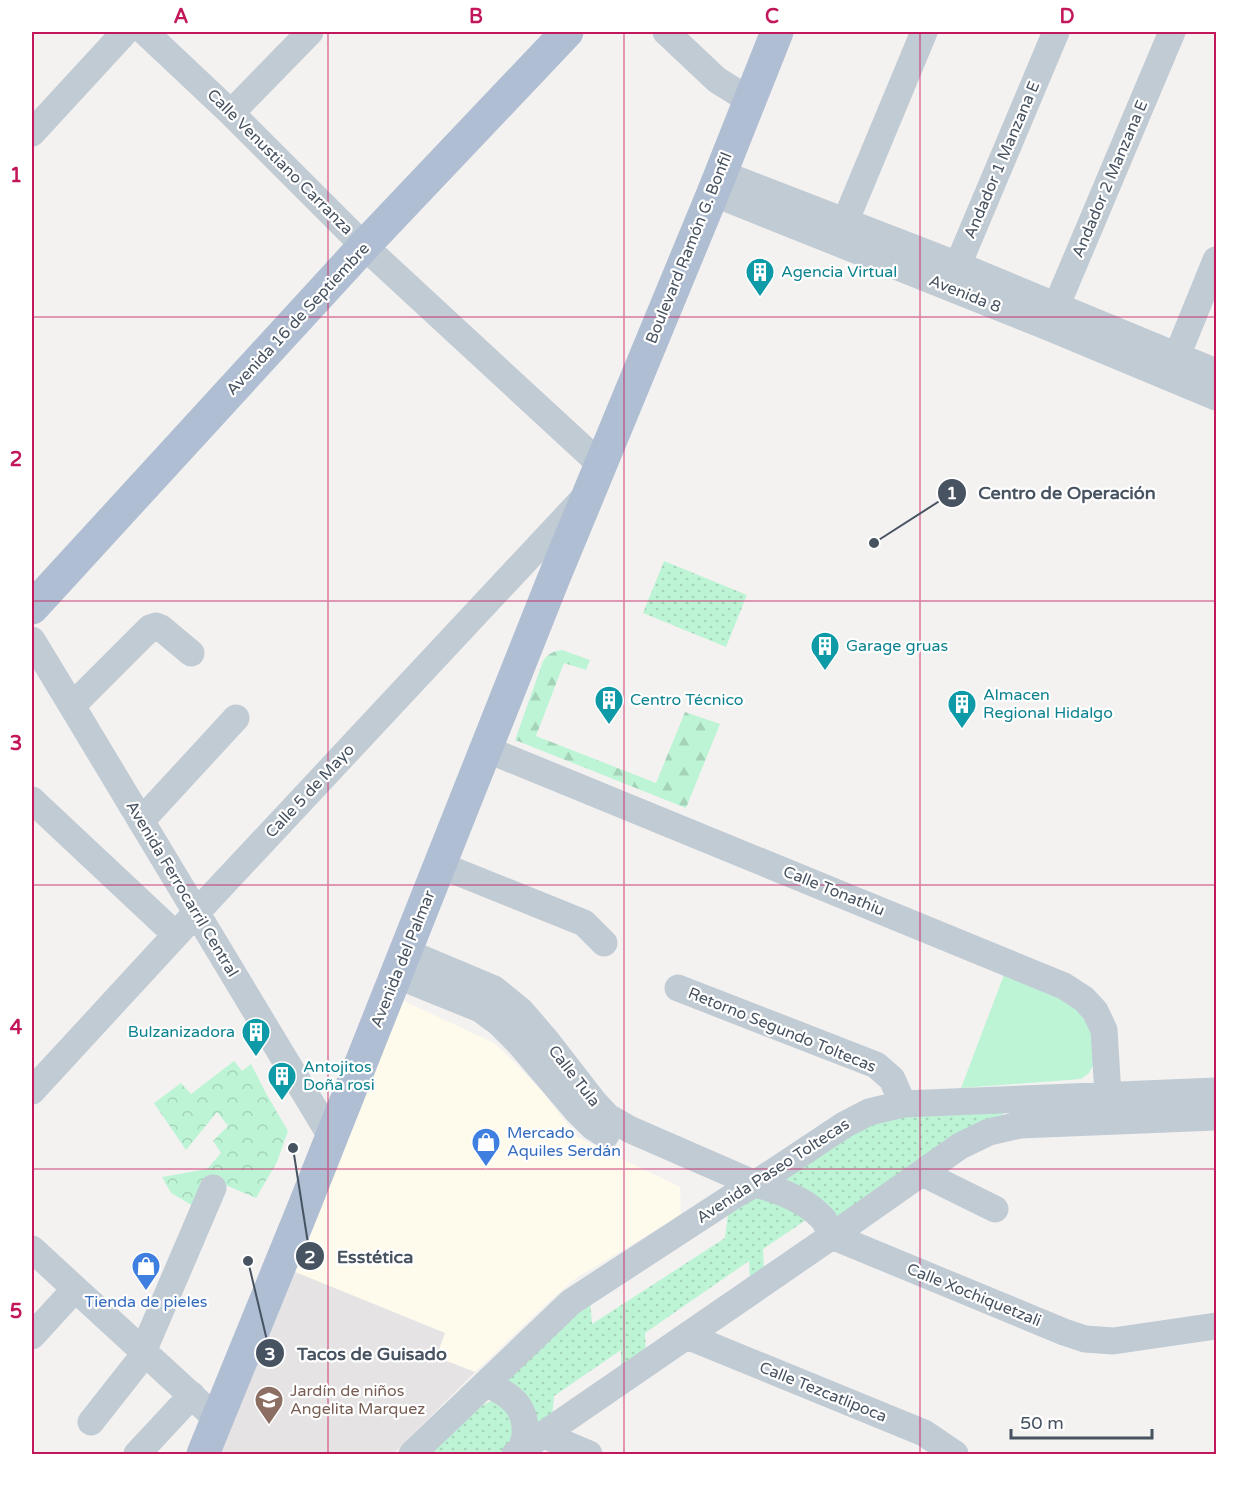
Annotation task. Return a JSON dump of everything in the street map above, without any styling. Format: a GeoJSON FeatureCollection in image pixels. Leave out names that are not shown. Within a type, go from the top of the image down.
{"type":"FeatureCollection","features":[{"type":"Feature","properties":{"kind":"main road","name":"Avenida 16 de Septiembre"},"geometry":{"type":"LineString","coordinates":[[32,608],[364,246],[567,32]]}},
{"type":"Feature","properties":{"kind":"main road","name":"Boulevard Ramón G. Bonfil"},"geometry":{"type":"LineString","coordinates":[[595,478],[777,32]]}},
{"type":"Feature","properties":{"kind":"main road","name":"Avenida del Palmar"},"geometry":{"type":"LineString","coordinates":[[204,1455],[595,478]]}},
{"type":"Feature","properties":{"kind":"street"},"geometry":{"type":"LineString","coordinates":[[32,133],[125,32]]}},
{"type":"Feature","properties":{"kind":"street","name":"Calle Venustiano Carranza"},"geometry":{"type":"LineString","coordinates":[[145,32],[231,113],[595,478]]}},
{"type":"Feature","properties":{"kind":"street"},"geometry":{"type":"LineString","coordinates":[[231,113],[310,32]]}},
{"type":"Feature","properties":{"kind":"street"},"geometry":{"type":"LineString","coordinates":[[666,32],[717,80],[749,100]]}},
{"type":"Feature","properties":{"kind":"street"},"geometry":{"type":"LineString","coordinates":[[844,222],[924,32]]}},
{"type":"Feature","properties":{"kind":"street","name":"Andador 1 Manzana E"},"geometry":{"type":"LineString","coordinates":[[953,276],[1056,32]]}},
{"type":"Feature","properties":{"kind":"street","name":"Andador 2 Manzana E"},"geometry":{"type":"LineString","coordinates":[[1052,316],[1172,32]]}},
{"type":"Feature","properties":{"kind":"street","name":"Avenida 8"},"geometry":{"type":"LineString","coordinates":[[717,183],[844,222],[953,276]]}},
{"type":"Feature","properties":{"kind":"street","name":"Avenida 8"},"geometry":{"type":"LineString","coordinates":[[717,183],[1172,366],[1216,397]]}},
{"type":"Feature","properties":{"kind":"street"},"geometry":{"type":"LineString","coordinates":[[1172,366],[1216,260]]}},
{"type":"Feature","properties":{"kind":"street","name":"Avenida 8"},"geometry":{"type":"LineString","coordinates":[[1172,366],[1216,372]]}},
{"type":"Feature","properties":{"kind":"street","name":"Calle 5 de Mayo"},"geometry":{"type":"LineString","coordinates":[[32,1091],[595,478]]}},
{"type":"Feature","properties":{"kind":"street"},"geometry":{"type":"LineString","coordinates":[[72,706],[150,628],[156,626],[161,628],[191,653]]}},
{"type":"Feature","properties":{"kind":"street","name":"Avenida Ferrocarril Central"},"geometry":{"type":"LineString","coordinates":[[32,640],[332,1138]]}},
{"type":"Feature","properties":{"kind":"street"},"geometry":{"type":"LineString","coordinates":[[141,820],[236,718]]}},
{"type":"Feature","properties":{"kind":"street","name":"Calle Tonathiu"},"geometry":{"type":"LineString","coordinates":[[486,748],[1064,986],[1084,999],[1095,1011],[1104,1030],[1108,1095]]}},
{"type":"Feature","properties":{"kind":"street"},"geometry":{"type":"LineString","coordinates":[[32,800],[176,935]]}},
{"type":"Feature","properties":{"kind":"street"},"geometry":{"type":"LineString","coordinates":[[440,865],[584,923],[604,943]]}},
{"type":"Feature","properties":{"kind":"street","name":"Calle Tula"},"geometry":{"type":"LineString","coordinates":[[401,964],[494,989],[521,1011],[608,1117],[745,1190]]}},
{"type":"Feature","properties":{"kind":"street","name":"Retorno Segundo Toltecas"},"geometry":{"type":"LineString","coordinates":[[678,988],[876,1065],[892,1078],[903,1104]]}},
{"type":"Feature","properties":{"kind":"street","name":"Avenida Paseo Toltecas"},"geometry":{"type":"LineString","coordinates":[[412,1455],[571,1302],[852,1120],[869,1112],[903,1104],[1216,1090]]}},
{"type":"Feature","properties":{"kind":"street"},"geometry":{"type":"LineString","coordinates":[[519,1453],[960,1146],[989,1132],[1020,1125],[1216,1117]]}},
{"type":"Feature","properties":{"kind":"street"},"geometry":{"type":"LineString","coordinates":[[922,1173],[995,1209]]}},
{"type":"Feature","properties":{"kind":"street"},"geometry":{"type":"LineString","coordinates":[[91,1422],[139,1361],[213,1188]]}},
{"type":"Feature","properties":{"kind":"street"},"geometry":{"type":"LineString","coordinates":[[745,1190],[776,1189],[802,1202],[823,1220],[832,1236]]}},
{"type":"Feature","properties":{"kind":"street","name":"Calle Xochiquetzali"},"geometry":{"type":"LineString","coordinates":[[832,1236],[1085,1339],[1113,1341],[1216,1326]]}},
{"type":"Feature","properties":{"kind":"street"},"geometry":{"type":"LineString","coordinates":[[32,1249],[218,1420]]}},
{"type":"Feature","properties":{"kind":"street"},"geometry":{"type":"LineString","coordinates":[[32,1336],[75,1289]]}},
{"type":"Feature","properties":{"kind":"street","name":"Calle Tezcatlipoca"},"geometry":{"type":"LineString","coordinates":[[687,1336],[924,1433],[955,1455]]}},
{"type":"Feature","properties":{"kind":"street"},"geometry":{"type":"LineString","coordinates":[[487,1384],[504,1392],[516,1402],[524,1419],[525,1437],[519,1453]]}},
{"type":"Feature","properties":{"kind":"street"},"geometry":{"type":"LineString","coordinates":[[137,1455],[192,1395]]}},
{"type":"Feature","properties":{"kind":"street"},"geometry":{"type":"LineString","coordinates":[[544,1435],[589,1455]]}},
{"type":"Feature","properties":{"kind":"shaded area","name":"Mercado Aquiles Serdán"},"geometry":{"type":"Polygon","coordinates":[[[400,999],[494,1043],[542,1091],[577,1137],[680,1187],[681,1215],[576,1278],[475,1372],[436,1357],[445,1333],[295,1272],[400,999]]]}},
{"type":"Feature","properties":{"kind":"shaded area"},"geometry":{"type":"Polygon","coordinates":[[[295,1272],[445,1333],[436,1357],[475,1372],[393,1454],[220,1454],[295,1272]]]}},
{"type":"Feature","properties":{"kind":"green space"},"geometry":{"type":"Polygon","coordinates":[[[664,561],[747,595],[726,647],[643,613],[664,561]]]}},
{"type":"Feature","properties":{"kind":"green space"},"geometry":{"type":"Polygon","coordinates":[[[562,650],[590,660],[586,670],[564,663],[536,736],[656,783],[685,712],[720,724],[686,808],[515,740],[543,661],[551,653],[562,650]]]}},
{"type":"Feature","properties":{"kind":"green space"},"geometry":{"type":"Polygon","coordinates":[[[1005,972],[1059,994],[1086,1017],[1091,1032],[1094,1064],[1089,1073],[1081,1079],[961,1088],[1005,972]]]}},
{"type":"Feature","properties":{"kind":"green space"},"geometry":{"type":"Polygon","coordinates":[[[234,1061],[242,1071],[251,1064],[288,1131],[277,1162],[256,1198],[209,1178],[195,1207],[171,1193],[162,1177],[207,1169],[221,1153],[213,1141],[228,1126],[217,1112],[186,1150],[154,1103],[181,1083],[191,1094],[234,1061]]]}},
{"type":"Feature","properties":{"kind":"green space"},"geometry":{"type":"Polygon","coordinates":[[[1004,1109],[1003,1116],[837,1220],[781,1178],[831,1144],[884,1118],[1004,1109]]]}},
{"type":"Feature","properties":{"kind":"green space"},"geometry":{"type":"Polygon","coordinates":[[[763,1196],[809,1218],[763,1249],[764,1270],[750,1280],[749,1261],[645,1333],[646,1353],[621,1372],[621,1350],[554,1396],[552,1418],[530,1433],[506,1383],[557,1328],[590,1301],[592,1324],[725,1238],[728,1214],[746,1200],[763,1196]]]}},
{"type":"Feature","properties":{"kind":"green space"},"geometry":{"type":"Polygon","coordinates":[[[494,1400],[509,1413],[514,1437],[510,1447],[500,1454],[425,1454],[476,1408],[494,1400]]]}},
{"type":"Feature","properties":{"kind":"place","name":"Agencia Virtual"},"geometry":{"type":"Point","coordinates":[760,298]}},
{"type":"Feature","properties":{"kind":"place","name":"Centro de Operación"},"geometry":{"type":"Point","coordinates":[874,543]}},
{"type":"Feature","properties":{"kind":"place","name":"Garage gruas"},"geometry":{"type":"Point","coordinates":[825,672]}},
{"type":"Feature","properties":{"kind":"place","name":"Centro Técnico"},"geometry":{"type":"Point","coordinates":[609,726]}},
{"type":"Feature","properties":{"kind":"place","name":"Almacen Regional Hidalgo"},"geometry":{"type":"Point","coordinates":[962,730]}},
{"type":"Feature","properties":{"kind":"place","name":"Bulzanizadora"},"geometry":{"type":"Point","coordinates":[256,1058]}},
{"type":"Feature","properties":{"kind":"place","name":"Antojitos Doña rosi"},"geometry":{"type":"Point","coordinates":[282,1102]}},
{"type":"Feature","properties":{"kind":"place","name":"Esstética"},"geometry":{"type":"Point","coordinates":[293,1148]}},
{"type":"Feature","properties":{"kind":"place","name":"Mercado Aquiles Serdán"},"geometry":{"type":"Point","coordinates":[486,1168]}},
{"type":"Feature","properties":{"kind":"place","name":"Tacos de Guisado"},"geometry":{"type":"Point","coordinates":[248,1261]}},
{"type":"Feature","properties":{"kind":"place","name":"Tienda de pieles"},"geometry":{"type":"Point","coordinates":[146,1292]}},
{"type":"Feature","properties":{"kind":"place","name":"Jardín de niños Angelita Marquez"},"geometry":{"type":"Point","coordinates":[269,1426]}}]}
